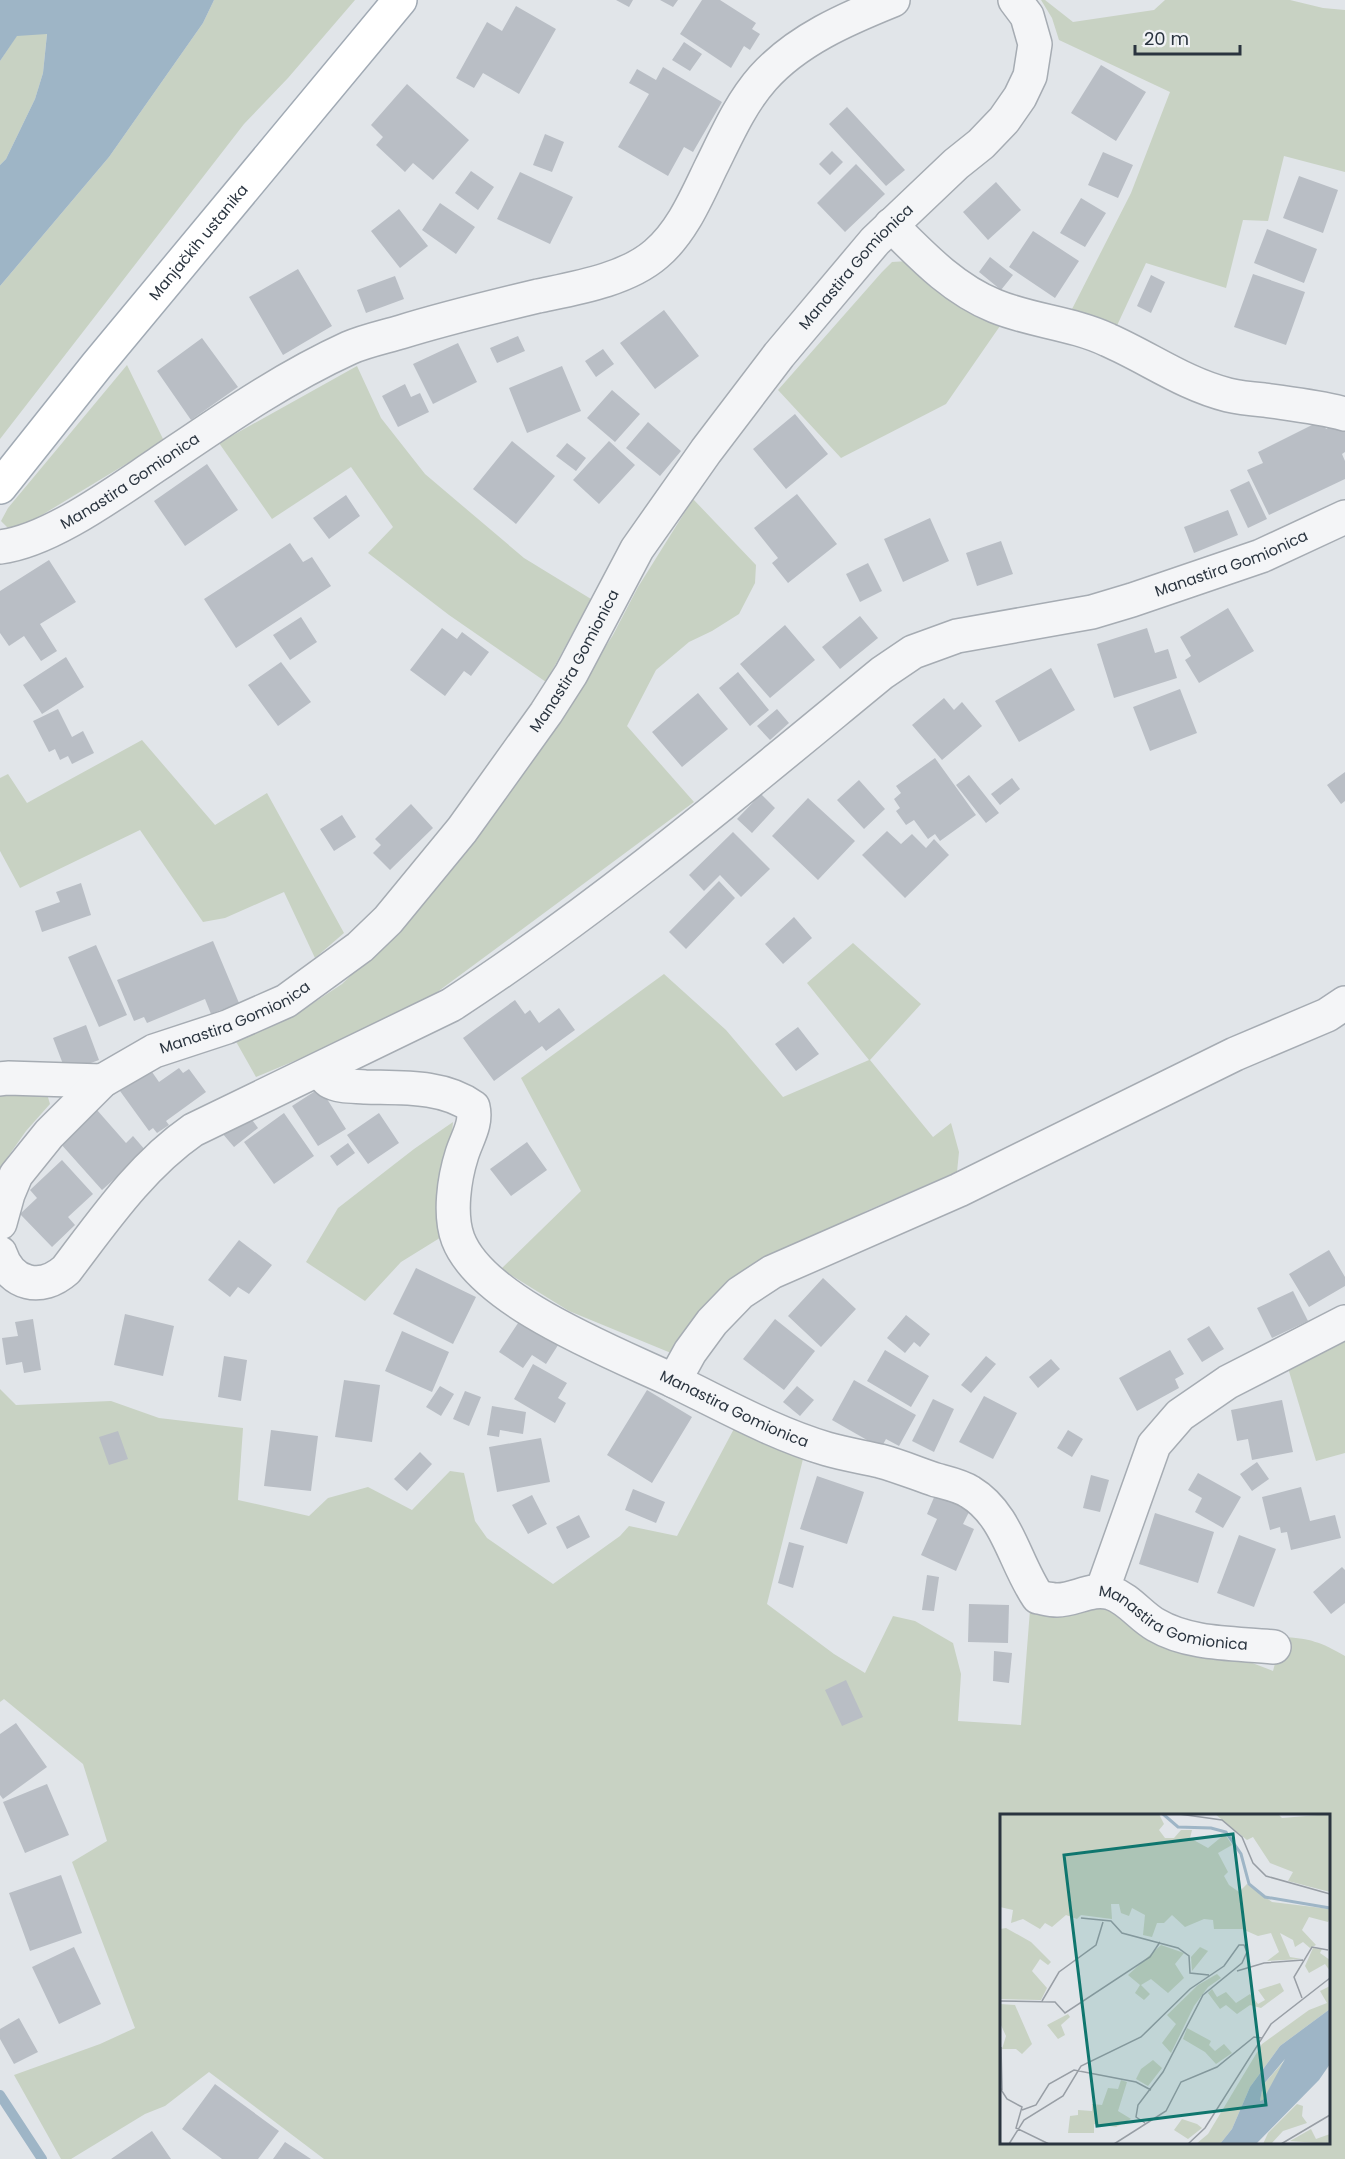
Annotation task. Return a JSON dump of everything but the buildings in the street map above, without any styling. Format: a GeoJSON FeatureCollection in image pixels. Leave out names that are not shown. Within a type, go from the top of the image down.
{"type":"FeatureCollection","features":[{"type":"Feature","properties":{"kind":"main road","name":"Manjačkih ustanika"},"geometry":{"type":"LineString","coordinates":[[0,487],[105,356],[400,0]]}},
{"type":"Feature","properties":{"kind":"street","name":"Manastira Gomionica"},"geometry":{"type":"LineString","coordinates":[[9,549],[50,531],[114,493],[254,400],[300,373],[352,347],[432,323],[594,284],[643,263],[656,254],[679,229],[736,116],[763,79],[794,49],[850,17],[892,0]]}},
{"type":"Feature","properties":{"kind":"street","name":"Manastira Gomionica"},"geometry":{"type":"LineString","coordinates":[[0,1223],[16,1175],[49,1134],[102,1081],[154,1051],[227,1027],[286,1001],[360,947],[388,920],[462,830],[546,713],[572,674],[637,549],[706,451],[779,355],[875,241],[956,164],[981,144],[1004,120],[1020,97],[1030,76],[1035,44],[1027,16],[1015,0]]}},
{"type":"Feature","properties":{"kind":"street"},"geometry":{"type":"LineString","coordinates":[[891,225],[932,267],[968,292],[995,307],[1067,325],[1107,339],[1178,378],[1205,389],[1232,396],[1328,409],[1345,414]]}},
{"type":"Feature","properties":{"kind":"street","name":"Manastira Gomionica"},"geometry":{"type":"LineString","coordinates":[[0,1253],[11,1273],[27,1282],[46,1283],[57,1278],[66,1270],[128,1190],[177,1141],[193,1130],[451,1005],[489,981],[669,847],[882,673],[913,652],[957,636],[1092,612],[1122,603],[1261,556],[1345,517]]}},
{"type":"Feature","properties":{"kind":"street"},"geometry":{"type":"LineString","coordinates":[[674,1381],[690,1352],[712,1322],[740,1293],[772,1272],[959,1190],[1235,1053],[1327,1014],[1345,1003]]}},
{"type":"Feature","properties":{"kind":"street","name":"Manastira Gomionica"},"geometry":{"type":"LineString","coordinates":[[320,1070],[329,1081],[347,1086],[418,1089],[443,1093],[473,1107],[474,1122],[461,1156],[455,1188],[453,1222],[466,1255],[482,1273],[503,1291],[539,1314],[744,1417],[827,1449],[881,1461],[969,1490],[989,1506],[997,1516],[1025,1576],[1038,1597],[1057,1600],[1090,1591],[1101,1591],[1122,1598],[1154,1624],[1173,1634],[1203,1640],[1274,1647]]}},
{"type":"Feature","properties":{"kind":"street"},"geometry":{"type":"LineString","coordinates":[[0,1079],[102,1081]]}},
{"type":"Feature","properties":{"kind":"street"},"geometry":{"type":"LineString","coordinates":[[1101,1591],[1154,1445],[1180,1415],[1228,1382],[1345,1322]]}},
{"type":"Feature","properties":{"kind":"green space"},"geometry":{"type":"Polygon","coordinates":[[[214,0],[355,0],[288,78],[244,124],[0,439],[0,286],[109,157],[203,23],[214,0]]]}},
{"type":"Feature","properties":{"kind":"green space"},"geometry":{"type":"Polygon","coordinates":[[[1041,0],[1045,0],[1073,22],[1154,10],[1165,0],[1290,0],[1323,8],[1345,10],[1345,172],[1284,156],[1268,221],[1243,220],[1226,288],[1146,263],[1114,332],[1069,315],[1131,193],[1170,92],[1059,40],[1052,18],[1041,0]]]}},
{"type":"Feature","properties":{"kind":"green space"},"geometry":{"type":"Polygon","coordinates":[[[47,33],[43,73],[35,99],[6,159],[0,165],[0,61],[17,35],[47,33]]]}},
{"type":"Feature","properties":{"kind":"green space"},"geometry":{"type":"Polygon","coordinates":[[[908,261],[958,305],[1000,326],[946,404],[841,458],[778,390],[892,262],[908,261]]]}},
{"type":"Feature","properties":{"kind":"green space"},"geometry":{"type":"Polygon","coordinates":[[[127,365],[164,441],[18,529],[8,528],[1,521],[8,508],[127,365]]]}},
{"type":"Feature","properties":{"kind":"green space"},"geometry":{"type":"Polygon","coordinates":[[[357,366],[381,418],[425,474],[524,558],[591,599],[546,682],[449,615],[368,553],[393,527],[351,467],[272,519],[219,443],[357,366]]]}},
{"type":"Feature","properties":{"kind":"green space"},"geometry":{"type":"Polygon","coordinates":[[[693,499],[756,565],[755,583],[739,614],[689,642],[656,670],[627,726],[694,802],[421,1004],[359,1034],[256,1077],[234,1038],[295,1015],[342,984],[391,936],[470,847],[549,734],[613,635],[638,587],[693,499]]]}},
{"type":"Feature","properties":{"kind":"green space"},"geometry":{"type":"Polygon","coordinates":[[[142,740],[215,825],[267,793],[344,933],[315,958],[284,892],[225,918],[203,922],[140,830],[20,888],[0,851],[0,778],[8,774],[27,803],[142,740]]]}},
{"type":"Feature","properties":{"kind":"green space"},"geometry":{"type":"Polygon","coordinates":[[[853,943],[921,1004],[870,1060],[933,1137],[951,1123],[959,1152],[957,1172],[866,1211],[705,1304],[671,1353],[569,1311],[501,1269],[581,1191],[521,1078],[664,974],[726,1030],[783,1097],[869,1060],[807,983],[853,943]]]}},
{"type":"Feature","properties":{"kind":"green space"},"geometry":{"type":"Polygon","coordinates":[[[0,1094],[47,1094],[50,1104],[26,1131],[0,1168],[0,1094]]]}},
{"type":"Feature","properties":{"kind":"green space"},"geometry":{"type":"Polygon","coordinates":[[[453,1122],[443,1236],[401,1262],[365,1301],[306,1262],[338,1208],[453,1122]]]}},
{"type":"Feature","properties":{"kind":"green space"},"geometry":{"type":"Polygon","coordinates":[[[1345,1334],[1345,1453],[1316,1461],[1288,1368],[1345,1334]]]}},
{"type":"Feature","properties":{"kind":"green space"},"geometry":{"type":"Polygon","coordinates":[[[0,1389],[16,1405],[111,1401],[159,1418],[243,1428],[238,1500],[309,1516],[328,1498],[368,1487],[412,1510],[450,1471],[464,1473],[475,1521],[487,1538],[553,1584],[620,1536],[629,1526],[677,1536],[736,1425],[804,1455],[767,1604],[834,1654],[865,1673],[893,1616],[915,1621],[953,1643],[961,1674],[958,1721],[1021,1725],[1030,1610],[1102,1606],[1273,1671],[1282,1637],[1315,1642],[1345,1656],[1345,2159],[324,2159],[209,2072],[165,2106],[145,2114],[71,2159],[61,2159],[14,2075],[100,2044],[135,2028],[72,1862],[107,1841],[83,1764],[4,1699],[0,1702],[0,1389]]]}},
{"type":"Feature","properties":{"kind":"water"},"geometry":{"type":"Polygon","coordinates":[[[0,0],[214,0],[203,23],[109,157],[0,286],[0,165],[6,159],[35,99],[43,73],[47,34],[17,36],[0,61],[0,0]]]}},
{"type":"Feature","properties":{"kind":"waterway"},"geometry":{"type":"LineString","coordinates":[[0,2095],[42,2159]]}}]}
